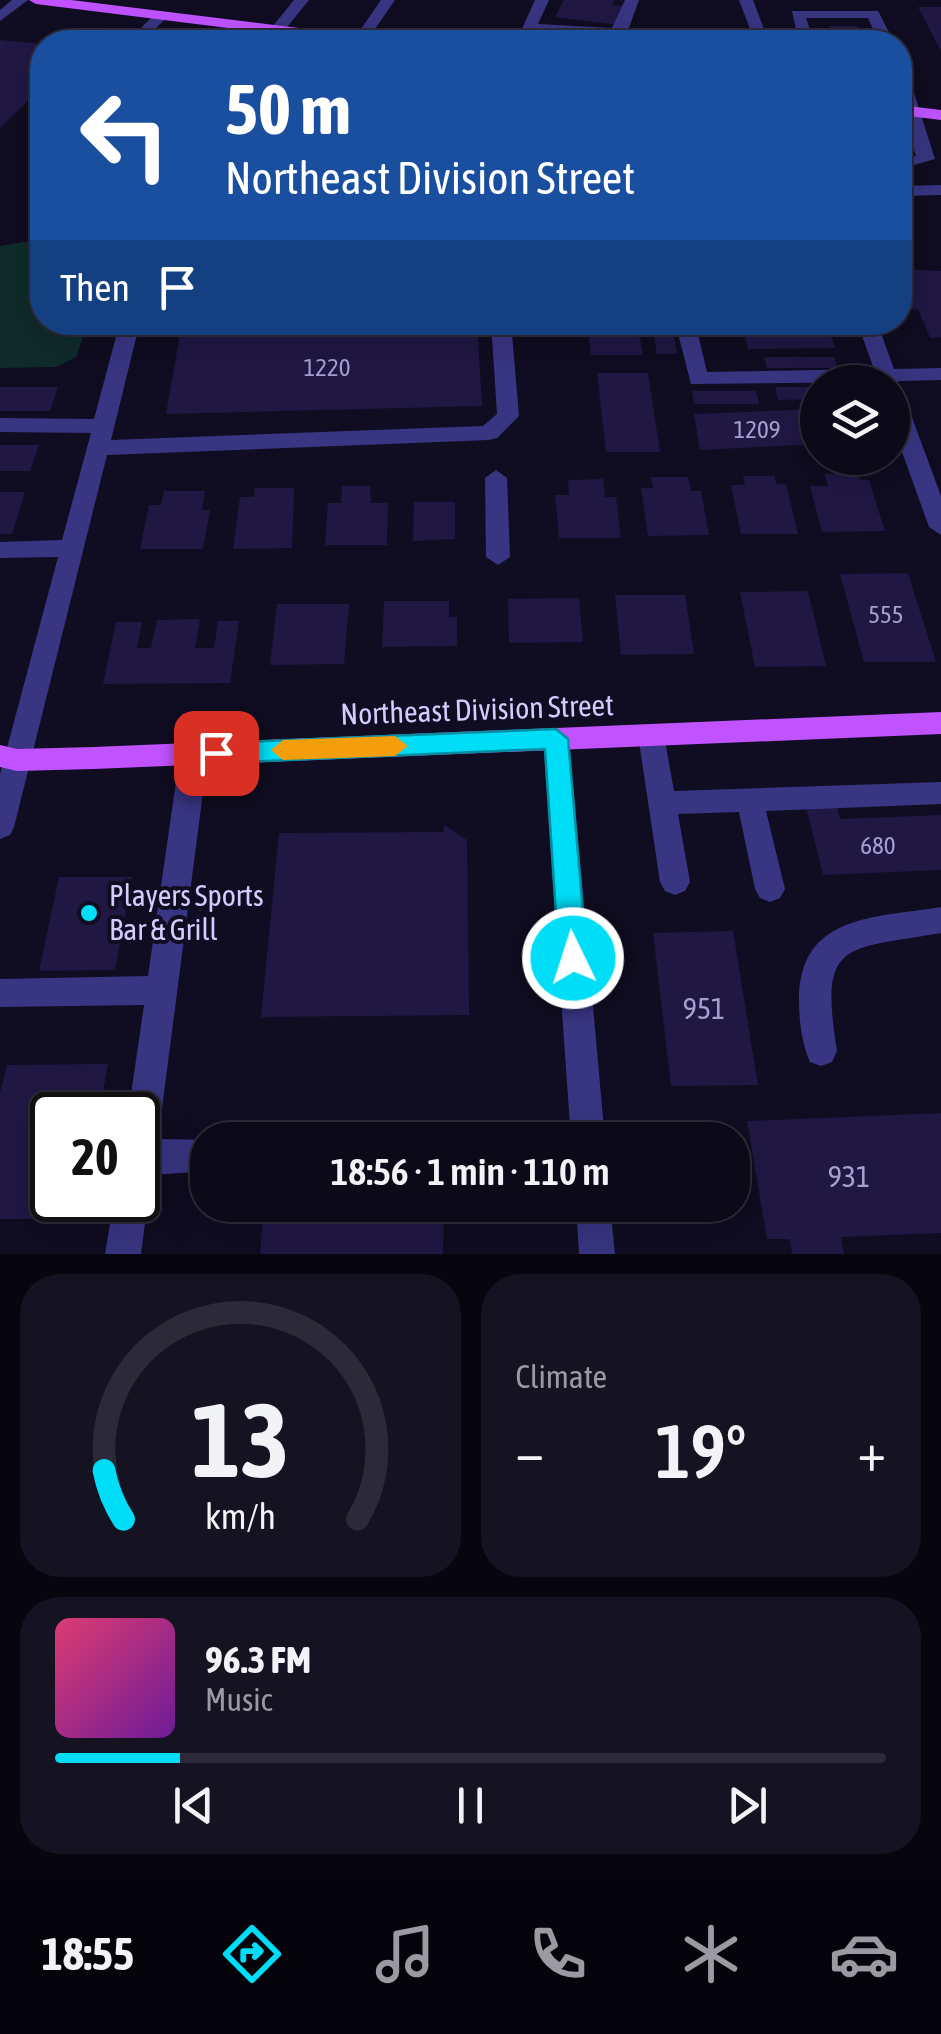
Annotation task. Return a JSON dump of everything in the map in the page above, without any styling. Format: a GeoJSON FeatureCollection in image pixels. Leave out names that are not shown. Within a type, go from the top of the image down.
{"type":"FeatureCollection","features":[{"type":"Feature","properties":{"kind":"main road"},"geometry":{"type":"LineString","coordinates":[[36,0],[239,30]]}},
{"type":"Feature","properties":{"kind":"main road"},"geometry":{"type":"LineString","coordinates":[[912,112],[941,115]]}},
{"type":"Feature","properties":{"kind":"main road","name":"Northeast Division Street"},"geometry":{"type":"LineString","coordinates":[[5,761],[941,724]]}},
{"type":"Feature","properties":{"kind":"street"},"geometry":{"type":"LineString","coordinates":[[0,17],[21,0]]}},
{"type":"Feature","properties":{"kind":"street"},"geometry":{"type":"LineString","coordinates":[[277,30],[302,0]]}},
{"type":"Feature","properties":{"kind":"street"},"geometry":{"type":"LineString","coordinates":[[372,30],[388,0]]}},
{"type":"Feature","properties":{"kind":"street"},"geometry":{"type":"LineString","coordinates":[[527,30],[542,0]]}},
{"type":"Feature","properties":{"kind":"street"},"geometry":{"type":"LineString","coordinates":[[622,30],[632,0]]}},
{"type":"Feature","properties":{"kind":"street"},"geometry":{"type":"LineString","coordinates":[[747,1],[758,30]]}},
{"type":"Feature","properties":{"kind":"street"},"geometry":{"type":"LineString","coordinates":[[802,30],[797,14],[873,14],[880,30]]}},
{"type":"Feature","properties":{"kind":"street"},"geometry":{"type":"LineString","coordinates":[[146,30],[161,16]]}},
{"type":"Feature","properties":{"kind":"street"},"geometry":{"type":"LineString","coordinates":[[912,121],[933,162]]}},
{"type":"Feature","properties":{"kind":"street"},"geometry":{"type":"LineString","coordinates":[[912,191],[941,190]]}},
{"type":"Feature","properties":{"kind":"street"},"geometry":{"type":"LineString","coordinates":[[0,827],[5,761],[71,548],[127,335]]}},
{"type":"Feature","properties":{"kind":"street"},"geometry":{"type":"LineString","coordinates":[[0,425],[100,437],[489,434],[508,416],[501,335]]}},
{"type":"Feature","properties":{"kind":"street"},"geometry":{"type":"LineString","coordinates":[[688,335],[698,379],[800,382]]}},
{"type":"Feature","properties":{"kind":"street"},"geometry":{"type":"LineString","coordinates":[[872,335],[882,365]]}},
{"type":"Feature","properties":{"kind":"street"},"geometry":{"type":"LineString","coordinates":[[910,380],[941,374]]}},
{"type":"Feature","properties":{"kind":"street"},"geometry":{"type":"LineString","coordinates":[[910,435],[936,498],[941,528]]}},
{"type":"Feature","properties":{"kind":"street"},"geometry":{"type":"LineString","coordinates":[[496,478],[498,557]]}},
{"type":"Feature","properties":{"kind":"street"},"geometry":{"type":"LineString","coordinates":[[0,550],[71,548]]}},
{"type":"Feature","properties":{"kind":"street"},"geometry":{"type":"LineString","coordinates":[[652,736],[674,882]]}},
{"type":"Feature","properties":{"kind":"street"},"geometry":{"type":"LineString","coordinates":[[556,739],[587,1122]]}},
{"type":"Feature","properties":{"kind":"street"},"geometry":{"type":"LineString","coordinates":[[147,1092],[194,754]]}},
{"type":"Feature","properties":{"kind":"street"},"geometry":{"type":"LineString","coordinates":[[662,804],[941,793]]}},
{"type":"Feature","properties":{"kind":"street"},"geometry":{"type":"LineString","coordinates":[[750,800],[770,889]]}},
{"type":"Feature","properties":{"kind":"street"},"geometry":{"type":"LineString","coordinates":[[821,1051],[810,991],[819,960],[829,947],[864,933],[941,920]]}},
{"type":"Feature","properties":{"kind":"street"},"geometry":{"type":"LineString","coordinates":[[0,994],[161,990]]}},
{"type":"Feature","properties":{"kind":"street"},"geometry":{"type":"LineString","coordinates":[[160,1156],[190,1155]]}},
{"type":"Feature","properties":{"kind":"street"},"geometry":{"type":"LineString","coordinates":[[123,1254],[128,1222]]}},
{"type":"Feature","properties":{"kind":"street"},"geometry":{"type":"LineString","coordinates":[[594,1222],[597,1254]]}},
{"type":"Feature","properties":{"kind":"green space"},"geometry":{"type":"Polygon","coordinates":[[[30,241],[30,335],[84,335],[76,357],[56,367],[0,368],[0,246],[30,241]]]}},
{"type":"Feature","properties":{"kind":"building"},"geometry":{"type":"Polygon","coordinates":[[[564,0],[615,0],[612,5],[626,6],[618,25],[555,17],[564,0]]]}},
{"type":"Feature","properties":{"kind":"building"},"geometry":{"type":"Polygon","coordinates":[[[918,7],[941,7],[941,51],[918,7]]]}},
{"type":"Feature","properties":{"kind":"building"},"geometry":{"type":"Polygon","coordinates":[[[829,26],[857,26],[859,30],[830,30],[829,26]]]}},
{"type":"Feature","properties":{"kind":"building"},"geometry":{"type":"Polygon","coordinates":[[[0,40],[30,43],[30,99],[0,128],[0,40]]]}},
{"type":"Feature","properties":{"kind":"building"},"geometry":{"type":"Polygon","coordinates":[[[912,270],[941,271],[941,337],[930,338],[918,309],[912,310],[912,270]]]}},
{"type":"Feature","properties":{"kind":"building"},"geometry":{"type":"Polygon","coordinates":[[[180,335],[478,335],[482,406],[166,414],[180,335]]]}},
{"type":"Feature","properties":{"kind":"building"},"geometry":{"type":"Polygon","coordinates":[[[589,335],[639,335],[643,355],[591,355],[589,335]]]}},
{"type":"Feature","properties":{"kind":"building"},"geometry":{"type":"Polygon","coordinates":[[[654,335],[674,335],[677,354],[657,354],[654,335]]]}},
{"type":"Feature","properties":{"kind":"building"},"geometry":{"type":"Polygon","coordinates":[[[745,335],[831,335],[835,348],[748,349],[745,335]]]}},
{"type":"Feature","properties":{"kind":"building"},"geometry":{"type":"Polygon","coordinates":[[[764,357],[834,357],[836,365],[800,365],[767,368],[764,357]]]}},
{"type":"Feature","properties":{"kind":"building"},"geometry":{"type":"Polygon","coordinates":[[[597,373],[648,373],[660,452],[606,452],[597,373]]]}},
{"type":"Feature","properties":{"kind":"building"},"geometry":{"type":"Polygon","coordinates":[[[0,387],[58,387],[50,411],[0,411],[0,387]]]}},
{"type":"Feature","properties":{"kind":"building"},"geometry":{"type":"Polygon","coordinates":[[[775,387],[800,387],[800,399],[778,400],[775,387]]]}},
{"type":"Feature","properties":{"kind":"building"},"geometry":{"type":"Polygon","coordinates":[[[692,391],[756,391],[759,404],[694,404],[692,391]]]}},
{"type":"Feature","properties":{"kind":"building"},"geometry":{"type":"Polygon","coordinates":[[[800,410],[800,445],[700,450],[694,414],[800,410]]]}},
{"type":"Feature","properties":{"kind":"building"},"geometry":{"type":"Polygon","coordinates":[[[0,445],[39,445],[30,471],[0,471],[0,445]]]}},
{"type":"Feature","properties":{"kind":"building"},"geometry":{"type":"Polygon","coordinates":[[[825,475],[858,475],[860,480],[869,480],[885,531],[822,532],[810,486],[828,486],[825,475]]]}},
{"type":"Feature","properties":{"kind":"building"},"geometry":{"type":"Polygon","coordinates":[[[743,476],[774,476],[777,484],[786,484],[798,534],[741,534],[731,485],[745,485],[743,476]]]}},
{"type":"Feature","properties":{"kind":"building"},"geometry":{"type":"Polygon","coordinates":[[[651,477],[688,477],[691,491],[701,491],[709,535],[648,536],[641,488],[653,488],[651,477]]]}},
{"type":"Feature","properties":{"kind":"building"},"geometry":{"type":"Polygon","coordinates":[[[603,479],[605,497],[616,497],[621,538],[559,538],[555,495],[569,495],[568,480],[603,479]]]}},
{"type":"Feature","properties":{"kind":"building"},"geometry":{"type":"Polygon","coordinates":[[[342,486],[370,486],[371,503],[388,503],[387,545],[325,545],[328,503],[341,503],[342,486]]]}},
{"type":"Feature","properties":{"kind":"building"},"geometry":{"type":"Polygon","coordinates":[[[255,488],[294,488],[292,548],[233,549],[240,497],[254,497],[255,488]]]}},
{"type":"Feature","properties":{"kind":"building"},"geometry":{"type":"Polygon","coordinates":[[[164,491],[205,491],[202,510],[210,510],[203,549],[140,549],[149,505],[161,505],[164,491]]]}},
{"type":"Feature","properties":{"kind":"building"},"geometry":{"type":"Polygon","coordinates":[[[0,492],[25,492],[12,534],[0,534],[0,492]]]}},
{"type":"Feature","properties":{"kind":"building"},"geometry":{"type":"Polygon","coordinates":[[[414,502],[455,502],[455,539],[413,541],[414,502]]]}},
{"type":"Feature","properties":{"kind":"building"},"geometry":{"type":"Polygon","coordinates":[[[908,573],[936,662],[864,662],[840,574],[908,573]]]}},
{"type":"Feature","properties":{"kind":"building"},"geometry":{"type":"Polygon","coordinates":[[[808,591],[826,666],[755,667],[740,592],[808,591]]]}},
{"type":"Feature","properties":{"kind":"building"},"geometry":{"type":"Polygon","coordinates":[[[615,595],[685,595],[694,654],[621,655],[615,595]]]}},
{"type":"Feature","properties":{"kind":"building"},"geometry":{"type":"Polygon","coordinates":[[[579,598],[583,642],[509,643],[508,599],[579,598]]]}},
{"type":"Feature","properties":{"kind":"building"},"geometry":{"type":"Polygon","coordinates":[[[384,601],[449,601],[449,617],[457,617],[457,646],[382,647],[384,601]]]}},
{"type":"Feature","properties":{"kind":"building"},"geometry":{"type":"Polygon","coordinates":[[[277,604],[349,604],[344,664],[270,665],[277,604]]]}},
{"type":"Feature","properties":{"kind":"building"},"geometry":{"type":"Polygon","coordinates":[[[200,619],[195,648],[214,648],[218,621],[239,621],[230,683],[103,684],[116,622],[142,622],[137,648],[151,648],[157,620],[200,619]]]}},
{"type":"Feature","properties":{"kind":"building"},"geometry":{"type":"Polygon","coordinates":[[[836,805],[840,819],[941,815],[941,870],[823,875],[806,807],[836,805]]]}},
{"type":"Feature","properties":{"kind":"building"},"geometry":{"type":"Polygon","coordinates":[[[444,825],[467,840],[469,1015],[261,1017],[279,833],[444,832],[444,825]]]}},
{"type":"Feature","properties":{"kind":"building","name":"Players Sports Bar & Grill"},"geometry":{"type":"Polygon","coordinates":[[[59,877],[132,877],[115,970],[39,971],[59,877]]]}},
{"type":"Feature","properties":{"kind":"building"},"geometry":{"type":"Polygon","coordinates":[[[733,931],[758,1085],[671,1086],[653,933],[733,931]]]}},
{"type":"Feature","properties":{"kind":"building"},"geometry":{"type":"Polygon","coordinates":[[[108,1064],[103,1092],[30,1092],[30,1219],[0,1219],[0,1093],[7,1065],[108,1064]]]}},
{"type":"Feature","properties":{"kind":"building"},"geometry":{"type":"Polygon","coordinates":[[[941,1113],[941,1233],[841,1237],[844,1254],[792,1254],[790,1239],[767,1239],[747,1121],[941,1113]]]}},
{"type":"Feature","properties":{"kind":"building"},"geometry":{"type":"Polygon","coordinates":[[[263,1222],[444,1222],[443,1254],[260,1254],[263,1222]]]}},
{"type":"Feature","properties":{"kind":"slow traffic"},"geometry":{"type":"LineString","coordinates":[[283,750],[395,746]]}},
{"type":"Feature","properties":{"kind":"place","name":"Players Sports Bar & Grill"},"geometry":{"type":"Point","coordinates":[89,913]}},
{"type":"Feature","properties":{"kind":"route"},"geometry":{"type":"LineString","coordinates":[[216,753],[556,739],[573,958]]}}]}
